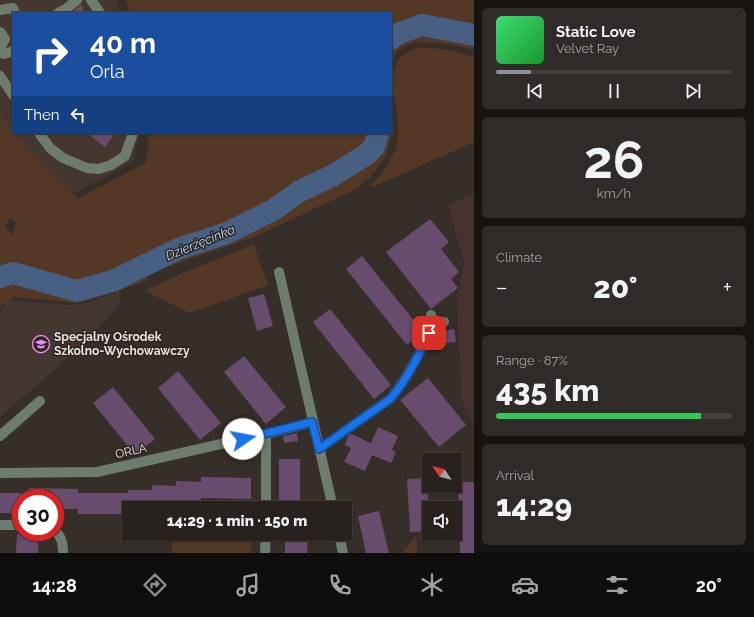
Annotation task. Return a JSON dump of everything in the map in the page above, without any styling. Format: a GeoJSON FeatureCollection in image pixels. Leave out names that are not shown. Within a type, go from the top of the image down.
{"type":"FeatureCollection","features":[{"type":"Feature","properties":{"kind":"street"},"geometry":{"type":"LineString","coordinates":[[60,12],[77,0]]}},
{"type":"Feature","properties":{"kind":"street"},"geometry":{"type":"LineString","coordinates":[[91,0],[99,12]]}},
{"type":"Feature","properties":{"kind":"street"},"geometry":{"type":"LineString","coordinates":[[0,10],[13,8],[15,12]]}},
{"type":"Feature","properties":{"kind":"street"},"geometry":{"type":"LineString","coordinates":[[0,32],[5,39],[0,48]]}},
{"type":"Feature","properties":{"kind":"street"},"geometry":{"type":"LineString","coordinates":[[0,52],[4,54],[12,51]]}},
{"type":"Feature","properties":{"kind":"street"},"geometry":{"type":"LineString","coordinates":[[0,76],[12,94]]}},
{"type":"Feature","properties":{"kind":"street"},"geometry":{"type":"LineString","coordinates":[[40,134],[50,148],[63,158],[87,168],[99,169],[111,165],[125,156],[133,134]]}},
{"type":"Feature","properties":{"kind":"street"},"geometry":{"type":"LineString","coordinates":[[279,272],[312,422],[331,501]]}},
{"type":"Feature","properties":{"kind":"street"},"geometry":{"type":"LineString","coordinates":[[319,449],[390,399],[413,366],[432,320],[444,322]]}},
{"type":"Feature","properties":{"kind":"street"},"geometry":{"type":"LineString","coordinates":[[0,436],[40,401]]}},
{"type":"Feature","properties":{"kind":"street","name":"ORLA"},"geometry":{"type":"LineString","coordinates":[[0,473],[97,472],[266,434],[312,422]]}},
{"type":"Feature","properties":{"kind":"street"},"geometry":{"type":"LineString","coordinates":[[266,434],[266,501]]}},
{"type":"Feature","properties":{"kind":"street"},"geometry":{"type":"LineString","coordinates":[[0,525],[12,525]]}},
{"type":"Feature","properties":{"kind":"street"},"geometry":{"type":"LineString","coordinates":[[62,541],[63,553]]}},
{"type":"Feature","properties":{"kind":"street"},"geometry":{"type":"LineString","coordinates":[[265,553],[266,541]]}},
{"type":"Feature","properties":{"kind":"street"},"geometry":{"type":"LineString","coordinates":[[340,541],[343,553]]}},
{"type":"Feature","properties":{"kind":"shaded area"},"geometry":{"type":"Polygon","coordinates":[[[0,0],[116,0],[121,12],[12,12],[12,134],[140,134],[133,162],[76,192],[14,217],[0,198],[0,0]]]}},
{"type":"Feature","properties":{"kind":"shaded area"},"geometry":{"type":"Polygon","coordinates":[[[126,0],[474,0],[474,50],[451,45],[421,42],[402,48],[392,59],[392,12],[130,12],[126,0]]]}},
{"type":"Feature","properties":{"kind":"shaded area"},"geometry":{"type":"Polygon","coordinates":[[[417,48],[446,50],[474,57],[474,142],[373,187],[370,186],[380,176],[388,164],[397,143],[398,124],[392,86],[396,64],[404,55],[417,48]]]}},
{"type":"Feature","properties":{"kind":"shaded area"},"geometry":{"type":"Polygon","coordinates":[[[0,115],[12,129],[12,134],[16,134],[43,165],[78,198],[146,163],[149,134],[391,134],[388,149],[384,158],[373,174],[358,188],[254,237],[146,274],[147,281],[77,303],[14,297],[2,305],[0,310],[0,115]],[[10,218],[5,226],[12,235],[16,223],[10,218]]]}},
{"type":"Feature","properties":{"kind":"shaded area"},"geometry":{"type":"Polygon","coordinates":[[[474,194],[474,428],[461,399],[457,298],[464,263],[448,204],[474,194]]]}},
{"type":"Feature","properties":{"kind":"shaded area"},"geometry":{"type":"Polygon","coordinates":[[[254,245],[268,285],[190,313],[145,291],[180,274],[254,245]]]}},
{"type":"Feature","properties":{"kind":"shaded area","name":"Specjalny Ośrodek Szkolno-Wychowawczy"},"geometry":{"type":"Polygon","coordinates":[[[119,290],[121,298],[109,318],[54,370],[0,417],[0,314],[6,300],[71,305],[88,303],[119,290]]]}},
{"type":"Feature","properties":{"kind":"shaded area"},"geometry":{"type":"Polygon","coordinates":[[[416,536],[417,553],[402,553],[416,536]]]}},
{"type":"Feature","properties":{"kind":"shaded area"},"geometry":{"type":"Polygon","coordinates":[[[172,541],[252,541],[251,553],[172,553],[172,541]]]}},
{"type":"Feature","properties":{"kind":"building"},"geometry":{"type":"Polygon","coordinates":[[[81,5],[84,12],[72,12],[81,5]]]}},
{"type":"Feature","properties":{"kind":"building"},"geometry":{"type":"Polygon","coordinates":[[[88,134],[114,134],[105,147],[88,134]]]}},
{"type":"Feature","properties":{"kind":"building"},"geometry":{"type":"Polygon","coordinates":[[[430,219],[449,242],[441,249],[459,272],[451,279],[458,288],[431,309],[386,252],[430,219]]]}},
{"type":"Feature","properties":{"kind":"building"},"geometry":{"type":"Polygon","coordinates":[[[362,256],[423,332],[407,345],[346,269],[362,256]]]}},
{"type":"Feature","properties":{"kind":"building"},"geometry":{"type":"Polygon","coordinates":[[[264,294],[273,326],[257,331],[248,298],[264,294]]]}},
{"type":"Feature","properties":{"kind":"building"},"geometry":{"type":"Polygon","coordinates":[[[330,309],[391,385],[374,399],[313,322],[330,309]]]}},
{"type":"Feature","properties":{"kind":"building"},"geometry":{"type":"Polygon","coordinates":[[[454,329],[456,342],[445,343],[443,331],[454,329]]]}},
{"type":"Feature","properties":{"kind":"building"},"geometry":{"type":"Polygon","coordinates":[[[244,356],[286,407],[266,424],[224,372],[244,356]]]}},
{"type":"Feature","properties":{"kind":"building"},"geometry":{"type":"Polygon","coordinates":[[[178,371],[221,423],[200,440],[158,388],[178,371]]]}},
{"type":"Feature","properties":{"kind":"building"},"geometry":{"type":"Polygon","coordinates":[[[428,378],[466,425],[439,447],[400,400],[428,378]]]}},
{"type":"Feature","properties":{"kind":"building"},"geometry":{"type":"Polygon","coordinates":[[[113,387],[155,439],[135,455],[93,403],[113,387]]]}},
{"type":"Feature","properties":{"kind":"building"},"geometry":{"type":"Polygon","coordinates":[[[378,427],[398,436],[392,450],[396,452],[391,463],[372,455],[365,471],[344,462],[351,448],[345,445],[348,436],[351,434],[371,443],[378,427]]]}},
{"type":"Feature","properties":{"kind":"building"},"geometry":{"type":"Polygon","coordinates":[[[297,433],[298,441],[284,443],[283,436],[297,433]]]}},
{"type":"Feature","properties":{"kind":"building"},"geometry":{"type":"Polygon","coordinates":[[[279,459],[300,459],[300,501],[279,501],[279,459]]]}},
{"type":"Feature","properties":{"kind":"building"},"geometry":{"type":"Polygon","coordinates":[[[201,477],[251,478],[251,499],[201,498],[201,501],[122,501],[122,514],[78,514],[78,509],[64,509],[64,489],[29,489],[29,488],[78,489],[78,493],[128,493],[128,490],[152,490],[152,485],[176,486],[176,481],[201,482],[201,477]]]}},
{"type":"Feature","properties":{"kind":"building"},"geometry":{"type":"Polygon","coordinates":[[[422,478],[422,493],[428,493],[428,501],[422,501],[422,531],[410,532],[407,479],[422,478]]]}},
{"type":"Feature","properties":{"kind":"building"},"geometry":{"type":"Polygon","coordinates":[[[462,482],[474,482],[474,553],[460,553],[460,541],[462,541],[462,501],[459,501],[458,493],[462,493],[462,482]]]}},
{"type":"Feature","properties":{"kind":"building"},"geometry":{"type":"Polygon","coordinates":[[[0,493],[12,493],[12,513],[0,513],[0,493]]]}},
{"type":"Feature","properties":{"kind":"building"},"geometry":{"type":"Polygon","coordinates":[[[379,511],[389,553],[366,553],[358,516],[379,511]]]}},
{"type":"Feature","properties":{"kind":"building"},"geometry":{"type":"Polygon","coordinates":[[[17,541],[39,541],[38,553],[16,553],[17,541]]]}},
{"type":"Feature","properties":{"kind":"building"},"geometry":{"type":"Polygon","coordinates":[[[285,541],[308,541],[307,553],[285,553],[285,541]]]}},
{"type":"Feature","properties":{"kind":"waterway","name":"Dzierżęcinka"},"geometry":{"type":"LineString","coordinates":[[392,38],[397,34],[422,25],[474,35]]}},
{"type":"Feature","properties":{"kind":"waterway","name":"Dzierżęcinka"},"geometry":{"type":"LineString","coordinates":[[0,277],[13,273],[77,291],[115,280],[178,249],[227,233],[273,210],[300,191],[332,176],[367,154],[374,147],[378,134]]}},
{"type":"Feature","properties":{"kind":"place","name":"Specjalny Ośrodek Szkolno-Wychowawczy"},"geometry":{"type":"Point","coordinates":[41,344]}},
{"type":"Feature","properties":{"kind":"route"},"geometry":{"type":"LineString","coordinates":[[243,439],[312,422],[319,449],[390,399],[413,366],[429,333]]}}]}
